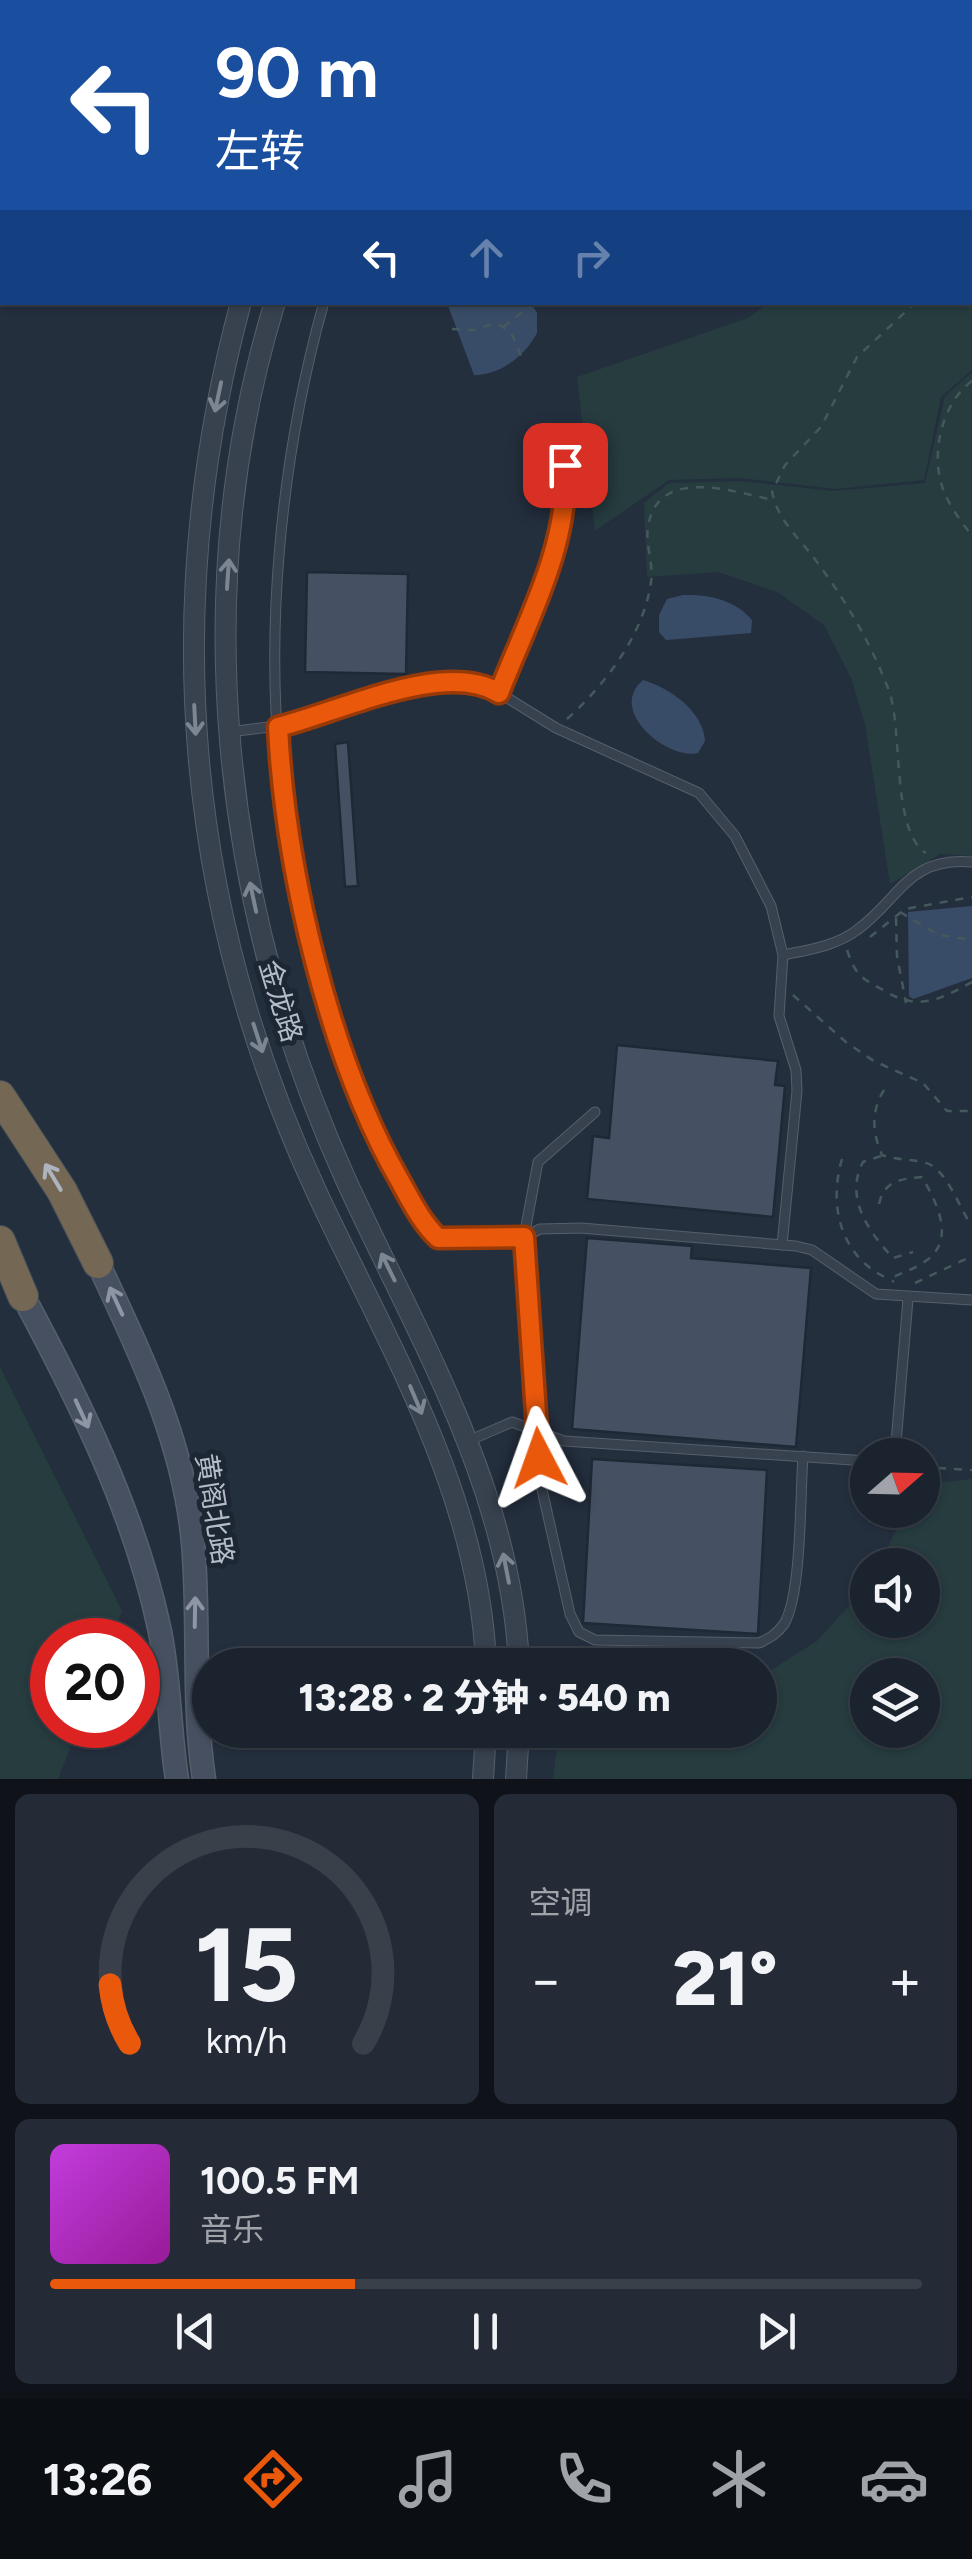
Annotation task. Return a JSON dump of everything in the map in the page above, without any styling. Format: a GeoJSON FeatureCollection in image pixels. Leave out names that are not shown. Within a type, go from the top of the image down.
{"type":"FeatureCollection","features":[{"type":"Feature","properties":{"kind":"highway"},"geometry":{"type":"LineString","coordinates":[[0,1096],[62,1191],[98,1263]]}},
{"type":"Feature","properties":{"kind":"highway"},"geometry":{"type":"LineString","coordinates":[[0,1241],[23,1296]]}},
{"type":"Feature","properties":{"kind":"main road","name":"黄阁北路"},"geometry":{"type":"LineString","coordinates":[[98,1263],[149,1372],[182,1472],[194,1558],[195,1682],[204,1779]]}},
{"type":"Feature","properties":{"kind":"main road"},"geometry":{"type":"LineString","coordinates":[[23,1296],[95,1442],[149,1585],[167,1677],[177,1779]]}},
{"type":"Feature","properties":{"kind":"street","name":"金龙路"},"geometry":{"type":"LineString","coordinates":[[240,305],[214,416],[195,558],[195,723],[216,883],[242,990],[295,1142],[442,1463],[474,1572],[484,1648]]}},
{"type":"Feature","properties":{"kind":"street","name":"金龙路"},"geometry":{"type":"LineString","coordinates":[[274,305],[250,405],[233,506],[226,613],[229,732],[248,877],[289,1032],[345,1178],[434,1359],[468,1441],[500,1536],[517,1648]]}},
{"type":"Feature","properties":{"kind":"street"},"geometry":{"type":"LineString","coordinates":[[482,1779],[485,1748]]}},
{"type":"Feature","properties":{"kind":"street"},"geometry":{"type":"LineString","coordinates":[[516,1779],[518,1748]]}},
{"type":"Feature","properties":{"kind":"lane"},"geometry":{"type":"LineString","coordinates":[[323,305],[304,378],[289,462],[279,591],[278,727],[286,812],[309,934],[348,1063],[384,1152],[416,1208],[438,1238],[524,1237],[540,1229],[581,1228],[782,1245],[812,1250],[876,1294],[972,1300]]}},
{"type":"Feature","properties":{"kind":"lane"},"geometry":{"type":"LineString","coordinates":[[499,693],[555,549],[565,506],[565,465]]}},
{"type":"Feature","properties":{"kind":"lane"},"geometry":{"type":"LineString","coordinates":[[229,732],[278,727],[430,685],[473,682],[556,728],[676,780],[710,802],[736,836],[761,883],[783,954],[779,1016],[793,1060],[797,1091],[782,1245]]}},
{"type":"Feature","properties":{"kind":"lane"},"geometry":{"type":"LineString","coordinates":[[783,954],[843,939],[860,928],[895,890],[940,861],[972,862]]}},
{"type":"Feature","properties":{"kind":"lane"},"geometry":{"type":"LineString","coordinates":[[594,1112],[538,1162],[524,1237],[541,1485],[570,1614],[579,1632],[595,1640],[758,1642],[772,1638],[790,1613],[794,1595],[803,1456]]}},
{"type":"Feature","properties":{"kind":"lane"},"geometry":{"type":"LineString","coordinates":[[897,1438],[908,1298]]}},
{"type":"Feature","properties":{"kind":"lane"},"geometry":{"type":"LineString","coordinates":[[468,1441],[512,1422],[564,1440],[850,1460]]}},
{"type":"Feature","properties":{"kind":"path"},"geometry":{"type":"LineString","coordinates":[[503,327],[532,305]]}},
{"type":"Feature","properties":{"kind":"path"},"geometry":{"type":"LineString","coordinates":[[912,305],[857,357],[821,426],[785,465],[772,492],[787,528],[817,561],[871,648],[893,702],[909,830],[920,850],[940,861]]}},
{"type":"Feature","properties":{"kind":"path"},"geometry":{"type":"LineString","coordinates":[[452,329],[474,330],[496,323],[511,332],[521,356]]}},
{"type":"Feature","properties":{"kind":"path"},"geometry":{"type":"LineString","coordinates":[[972,381],[952,398],[941,436],[938,476],[950,506],[972,536]]}},
{"type":"Feature","properties":{"kind":"path"},"geometry":{"type":"LineString","coordinates":[[556,728],[598,690],[641,615],[651,582],[646,533],[651,510],[666,495],[693,487],[720,487],[774,500]]}},
{"type":"Feature","properties":{"kind":"path"},"geometry":{"type":"LineString","coordinates":[[862,943],[898,914],[922,904],[972,897]]}},
{"type":"Feature","properties":{"kind":"path"},"geometry":{"type":"LineString","coordinates":[[898,914],[897,956],[906,1004]]}},
{"type":"Feature","properties":{"kind":"path"},"geometry":{"type":"LineString","coordinates":[[898,914],[939,935],[972,940]]}},
{"type":"Feature","properties":{"kind":"path"},"geometry":{"type":"LineString","coordinates":[[843,939],[855,973],[906,1004],[926,1001],[972,982]]}},
{"type":"Feature","properties":{"kind":"path"},"geometry":{"type":"LineString","coordinates":[[782,984],[847,1043],[874,1061],[923,1083],[947,1111],[972,1111]]}},
{"type":"Feature","properties":{"kind":"path"},"geometry":{"type":"LineString","coordinates":[[882,1156],[874,1123],[875,1104],[884,1090]]}},
{"type":"Feature","properties":{"kind":"path"},"geometry":{"type":"LineString","coordinates":[[913,1252],[893,1258],[860,1214],[854,1178],[863,1162],[882,1156],[924,1162],[938,1169],[972,1226]]}},
{"type":"Feature","properties":{"kind":"path"},"geometry":{"type":"LineString","coordinates":[[842,1159],[836,1180],[835,1210],[860,1262],[901,1287],[972,1256]]}},
{"type":"Feature","properties":{"kind":"path"},"geometry":{"type":"LineString","coordinates":[[879,1204],[882,1191],[891,1183],[922,1178],[940,1212],[937,1250],[928,1260],[890,1279]]}},
{"type":"Feature","properties":{"kind":"path"},"geometry":{"type":"LineString","coordinates":[[940,1468],[972,1470]]}},
{"type":"Feature","properties":{"kind":"green space"},"geometry":{"type":"Polygon","coordinates":[[[766,305],[972,305],[972,370],[941,397],[924,480],[836,489],[739,478],[669,480],[595,531],[577,377],[748,318],[766,305]]]}},
{"type":"Feature","properties":{"kind":"green space"},"geometry":{"type":"Polygon","coordinates":[[[972,372],[972,856],[940,854],[890,884],[865,724],[851,678],[824,625],[777,592],[718,572],[647,577],[644,503],[669,483],[740,481],[834,491],[925,483],[945,396],[972,372]]]}},
{"type":"Feature","properties":{"kind":"green space"},"geometry":{"type":"Polygon","coordinates":[[[0,1367],[122,1611],[119,1618],[30,1618],[30,1748],[70,1748],[58,1779],[0,1779],[0,1367]]]}},
{"type":"Feature","properties":{"kind":"green space"},"geometry":{"type":"Polygon","coordinates":[[[972,1479],[972,1779],[553,1779],[557,1748],[777,1748],[777,1666],[817,1641],[850,1605],[850,1638],[940,1638],[940,1548],[887,1548],[897,1528],[940,1528],[940,1482],[972,1479]]]}},
{"type":"Feature","properties":{"kind":"water"},"geometry":{"type":"Polygon","coordinates":[[[448,305],[532,305],[537,313],[537,333],[526,349],[493,372],[474,375],[448,305]]]}},
{"type":"Feature","properties":{"kind":"water"},"geometry":{"type":"Polygon","coordinates":[[[683,595],[730,603],[752,620],[751,633],[666,640],[659,632],[659,615],[667,599],[683,595]]]}},
{"type":"Feature","properties":{"kind":"water"},"geometry":{"type":"Polygon","coordinates":[[[643,680],[674,695],[692,711],[705,741],[698,753],[671,749],[645,730],[632,705],[634,692],[643,680]]]}},
{"type":"Feature","properties":{"kind":"water"},"geometry":{"type":"Polygon","coordinates":[[[972,906],[972,978],[913,999],[909,996],[908,912],[972,906]]]}},
{"type":"Feature","properties":{"kind":"building"},"geometry":{"type":"Polygon","coordinates":[[[307,572],[408,574],[406,674],[305,672],[307,572]]]}},
{"type":"Feature","properties":{"kind":"building"},"geometry":{"type":"Polygon","coordinates":[[[348,742],[358,886],[345,887],[335,744],[348,742]]]}},
{"type":"Feature","properties":{"kind":"building"},"geometry":{"type":"Polygon","coordinates":[[[617,1045],[778,1061],[775,1085],[785,1086],[773,1217],[587,1199],[593,1136],[609,1138],[617,1045]]]}},
{"type":"Feature","properties":{"kind":"building"},"geometry":{"type":"Polygon","coordinates":[[[587,1238],[692,1246],[691,1258],[811,1268],[796,1447],[572,1429],[587,1238]]]}},
{"type":"Feature","properties":{"kind":"building"},"geometry":{"type":"Polygon","coordinates":[[[592,1459],[767,1470],[758,1634],[583,1623],[592,1459]]]}},
{"type":"Feature","properties":{"kind":"route"},"geometry":{"type":"LineString","coordinates":[[539,1458],[524,1237],[438,1238],[416,1208],[370,1124],[309,934],[283,796],[278,727],[430,685],[473,682],[499,693],[555,549],[565,506],[565,465]]}}]}
